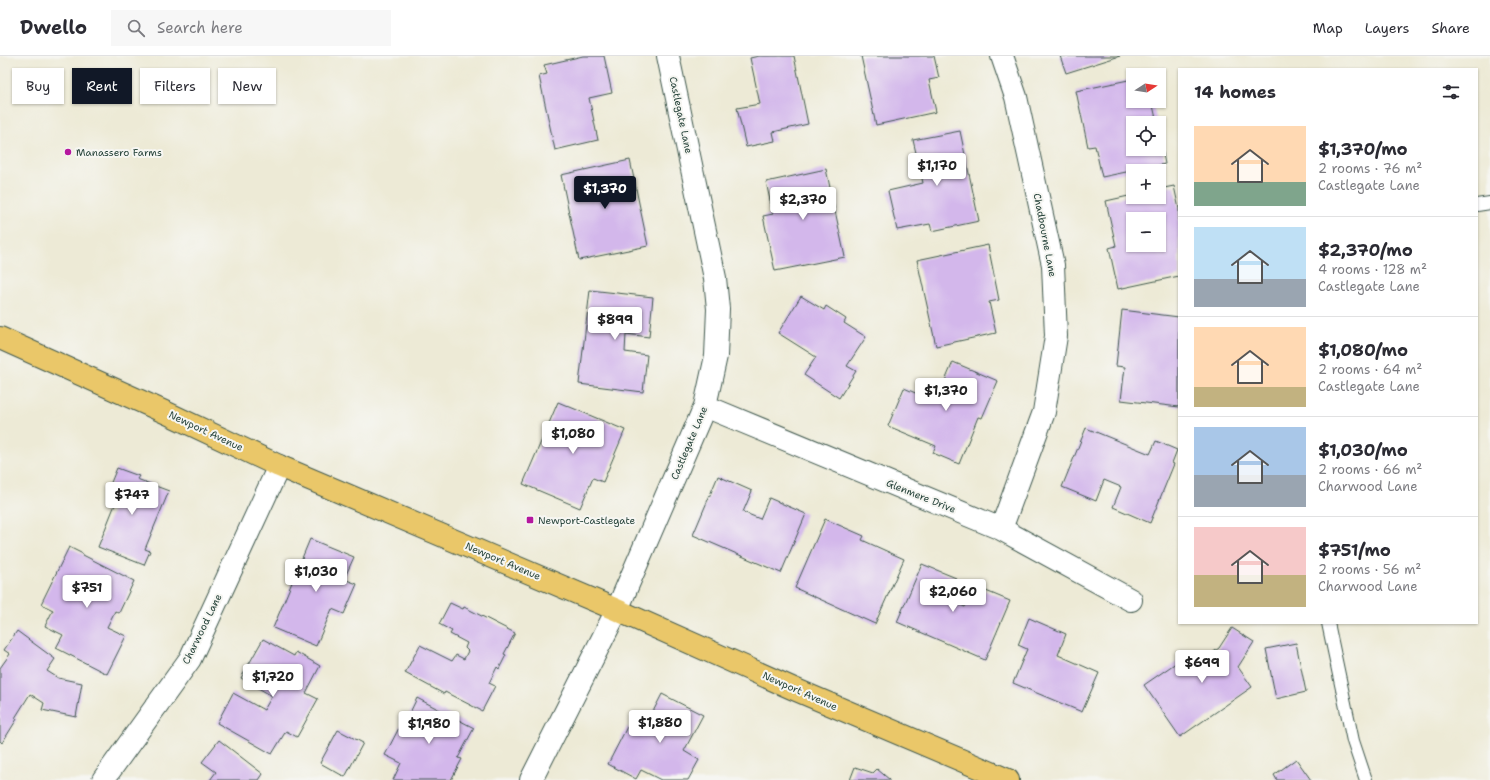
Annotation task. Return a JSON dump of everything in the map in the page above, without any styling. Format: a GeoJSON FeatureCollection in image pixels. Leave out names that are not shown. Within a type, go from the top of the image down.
{"type":"FeatureCollection","features":[{"type":"Feature","properties":{"kind":"main road","name":"Newport Avenue"},"geometry":{"type":"LineString","coordinates":[[0,338],[169,414],[279,466],[617,610],[794,689],[977,774],[1008,780]]}},
{"type":"Feature","properties":{"kind":"street","name":"Castlegate Lane"},"geometry":{"type":"LineString","coordinates":[[531,780],[617,610],[704,406],[716,356],[718,309],[715,278],[668,56]]}},
{"type":"Feature","properties":{"kind":"street","name":"Chadbourne Lane"},"geometry":{"type":"LineString","coordinates":[[1001,529],[1044,412],[1056,336],[1053,265],[1016,97],[1002,56]]}},
{"type":"Feature","properties":{"kind":"street","name":"Glenmere Drive"},"geometry":{"type":"LineString","coordinates":[[704,406],[1001,529],[1131,600]]}},
{"type":"Feature","properties":{"kind":"street","name":"Charwood Lane"},"geometry":{"type":"LineString","coordinates":[[103,780],[190,659],[279,466]]}},
{"type":"Feature","properties":{"kind":"lane"},"geometry":{"type":"LineString","coordinates":[[1478,205],[1490,203]]}},
{"type":"Feature","properties":{"kind":"lane"},"geometry":{"type":"LineString","coordinates":[[1328,624],[1353,741],[1366,780]]}},
{"type":"Feature","properties":{"kind":"building"},"geometry":{"type":"Polygon","coordinates":[[[583,56],[604,56],[612,93],[589,98],[598,140],[555,150],[539,76],[547,74],[544,65],[583,56]]]}},
{"type":"Feature","properties":{"kind":"building"},"geometry":{"type":"Polygon","coordinates":[[[759,56],[794,56],[808,124],[773,132],[775,141],[746,147],[737,108],[760,104],[750,58],[759,56]]]}},
{"type":"Feature","properties":{"kind":"building"},"geometry":{"type":"Polygon","coordinates":[[[861,56],[934,56],[939,78],[929,80],[936,112],[876,125],[861,56]]]}},
{"type":"Feature","properties":{"kind":"building"},"geometry":{"type":"Polygon","coordinates":[[[1060,56],[1120,56],[1066,73],[1060,56]]]}},
{"type":"Feature","properties":{"kind":"building"},"geometry":{"type":"Polygon","coordinates":[[[1126,80],[1126,108],[1154,108],[1155,116],[1126,116],[1126,156],[1164,156],[1165,164],[1126,164],[1126,172],[1102,177],[1095,146],[1088,147],[1076,91],[1126,80]]]}},
{"type":"Feature","properties":{"kind":"building"},"geometry":{"type":"Polygon","coordinates":[[[960,131],[979,221],[932,231],[930,224],[897,230],[888,191],[923,183],[913,140],[960,131]]]}},
{"type":"Feature","properties":{"kind":"building"},"geometry":{"type":"Polygon","coordinates":[[[630,160],[648,246],[579,260],[561,175],[630,160]]]}},
{"type":"Feature","properties":{"kind":"building"},"geometry":{"type":"Polygon","coordinates":[[[826,169],[845,257],[775,271],[763,216],[773,214],[766,182],[826,169]]]}},
{"type":"Feature","properties":{"kind":"building"},"geometry":{"type":"Polygon","coordinates":[[[1174,186],[1178,204],[1178,276],[1118,289],[1109,248],[1116,246],[1106,201],[1126,197],[1126,204],[1166,204],[1166,188],[1174,186]]]}},
{"type":"Feature","properties":{"kind":"building"},"geometry":{"type":"Polygon","coordinates":[[[988,245],[999,300],[989,302],[996,333],[936,346],[917,260],[988,245]]]}},
{"type":"Feature","properties":{"kind":"building"},"geometry":{"type":"Polygon","coordinates":[[[590,290],[653,297],[649,337],[626,334],[625,352],[647,355],[643,392],[579,384],[590,290]]]}},
{"type":"Feature","properties":{"kind":"building"},"geometry":{"type":"Polygon","coordinates":[[[801,296],[824,310],[826,306],[846,319],[844,323],[866,337],[847,366],[856,371],[839,398],[804,375],[816,357],[778,333],[801,296]]]}},
{"type":"Feature","properties":{"kind":"building"},"geometry":{"type":"Polygon","coordinates":[[[1122,310],[1178,317],[1178,407],[1121,400],[1125,367],[1116,366],[1122,310]]]}},
{"type":"Feature","properties":{"kind":"building"},"geometry":{"type":"Polygon","coordinates":[[[953,362],[998,381],[982,418],[978,417],[959,464],[933,453],[936,446],[888,426],[904,388],[936,402],[953,362]]]}},
{"type":"Feature","properties":{"kind":"building"},"geometry":{"type":"Polygon","coordinates":[[[558,402],[625,430],[603,482],[593,478],[580,508],[523,484],[558,402]]]}},
{"type":"Feature","properties":{"kind":"building"},"geometry":{"type":"Polygon","coordinates":[[[1086,428],[1150,454],[1156,441],[1177,450],[1172,463],[1174,464],[1150,523],[1113,507],[1121,487],[1104,480],[1096,501],[1062,487],[1086,428]]]}},
{"type":"Feature","properties":{"kind":"building"},"geometry":{"type":"Polygon","coordinates":[[[117,468],[139,476],[137,479],[169,491],[145,549],[150,551],[144,565],[98,547],[118,497],[107,492],[117,468]]]}},
{"type":"Feature","properties":{"kind":"building"},"geometry":{"type":"Polygon","coordinates":[[[718,476],[752,491],[743,512],[760,519],[769,498],[806,514],[781,573],[693,535],[718,476]]]}},
{"type":"Feature","properties":{"kind":"building"},"geometry":{"type":"Polygon","coordinates":[[[825,519],[864,536],[862,540],[904,559],[875,624],[795,588],[825,519]]]}},
{"type":"Feature","properties":{"kind":"building"},"geometry":{"type":"Polygon","coordinates":[[[310,539],[354,557],[344,579],[357,584],[344,614],[332,609],[316,646],[273,628],[310,539]]]}},
{"type":"Feature","properties":{"kind":"building"},"geometry":{"type":"Polygon","coordinates":[[[69,547],[134,581],[119,613],[115,611],[107,627],[126,636],[107,674],[56,648],[63,635],[45,626],[53,610],[41,604],[69,547]]]}},
{"type":"Feature","properties":{"kind":"building"},"geometry":{"type":"Polygon","coordinates":[[[922,564],[956,578],[947,599],[965,607],[974,586],[1010,601],[985,660],[897,622],[922,564]]]}},
{"type":"Feature","properties":{"kind":"building"},"geometry":{"type":"Polygon","coordinates":[[[450,603],[463,609],[464,607],[515,633],[504,654],[506,655],[499,669],[497,667],[489,683],[495,686],[482,711],[445,692],[444,694],[405,673],[420,645],[452,661],[456,655],[464,659],[468,651],[465,648],[467,643],[450,634],[452,631],[439,624],[450,603]]]}},
{"type":"Feature","properties":{"kind":"building"},"geometry":{"type":"Polygon","coordinates":[[[1029,618],[1066,634],[1058,655],[1099,673],[1082,712],[1013,683],[1027,649],[1018,645],[1029,618]]]}},
{"type":"Feature","properties":{"kind":"building"},"geometry":{"type":"Polygon","coordinates":[[[1232,628],[1254,642],[1238,667],[1252,687],[1180,737],[1144,685],[1186,656],[1193,667],[1219,648],[1232,628]]]}},
{"type":"Feature","properties":{"kind":"building"},"geometry":{"type":"Polygon","coordinates":[[[17,631],[55,659],[47,671],[58,678],[82,683],[76,717],[42,710],[44,703],[30,694],[2,743],[0,741],[0,668],[10,654],[4,650],[17,631]]]}},
{"type":"Feature","properties":{"kind":"building"},"geometry":{"type":"Polygon","coordinates":[[[263,639],[294,656],[296,652],[320,666],[306,693],[318,699],[297,737],[286,731],[272,754],[217,723],[233,693],[264,710],[272,696],[241,678],[263,639]]]}},
{"type":"Feature","properties":{"kind":"building"},"geometry":{"type":"Polygon","coordinates":[[[1296,643],[1306,692],[1276,699],[1266,649],[1296,643]]]}},
{"type":"Feature","properties":{"kind":"building"},"geometry":{"type":"Polygon","coordinates":[[[662,694],[703,715],[684,751],[699,760],[688,780],[661,780],[641,770],[636,779],[608,764],[627,727],[641,735],[662,694]]]}},
{"type":"Feature","properties":{"kind":"building"},"geometry":{"type":"Polygon","coordinates":[[[417,698],[474,728],[458,758],[462,759],[451,780],[393,780],[401,763],[385,755],[400,726],[416,735],[419,730],[405,723],[417,698]]]}},
{"type":"Feature","properties":{"kind":"building"},"geometry":{"type":"Polygon","coordinates":[[[338,730],[363,743],[345,777],[320,763],[338,730]]]}},
{"type":"Feature","properties":{"kind":"building"},"geometry":{"type":"Polygon","coordinates":[[[219,740],[263,774],[259,780],[210,780],[216,772],[202,762],[219,740]]]}},
{"type":"Feature","properties":{"kind":"building"},"geometry":{"type":"Polygon","coordinates":[[[1296,759],[1311,780],[1277,780],[1274,775],[1296,759]]]}},
{"type":"Feature","properties":{"kind":"building"},"geometry":{"type":"Polygon","coordinates":[[[855,767],[873,773],[877,769],[890,780],[850,780],[855,767]]]}},
{"type":"Feature","properties":{"kind":"place","name":"Manassero Farms"},"geometry":{"type":"Point","coordinates":[68,152]}},
{"type":"Feature","properties":{"kind":"place","name":"Newport-Castlegate"},"geometry":{"type":"Point","coordinates":[530,520]}}]}
